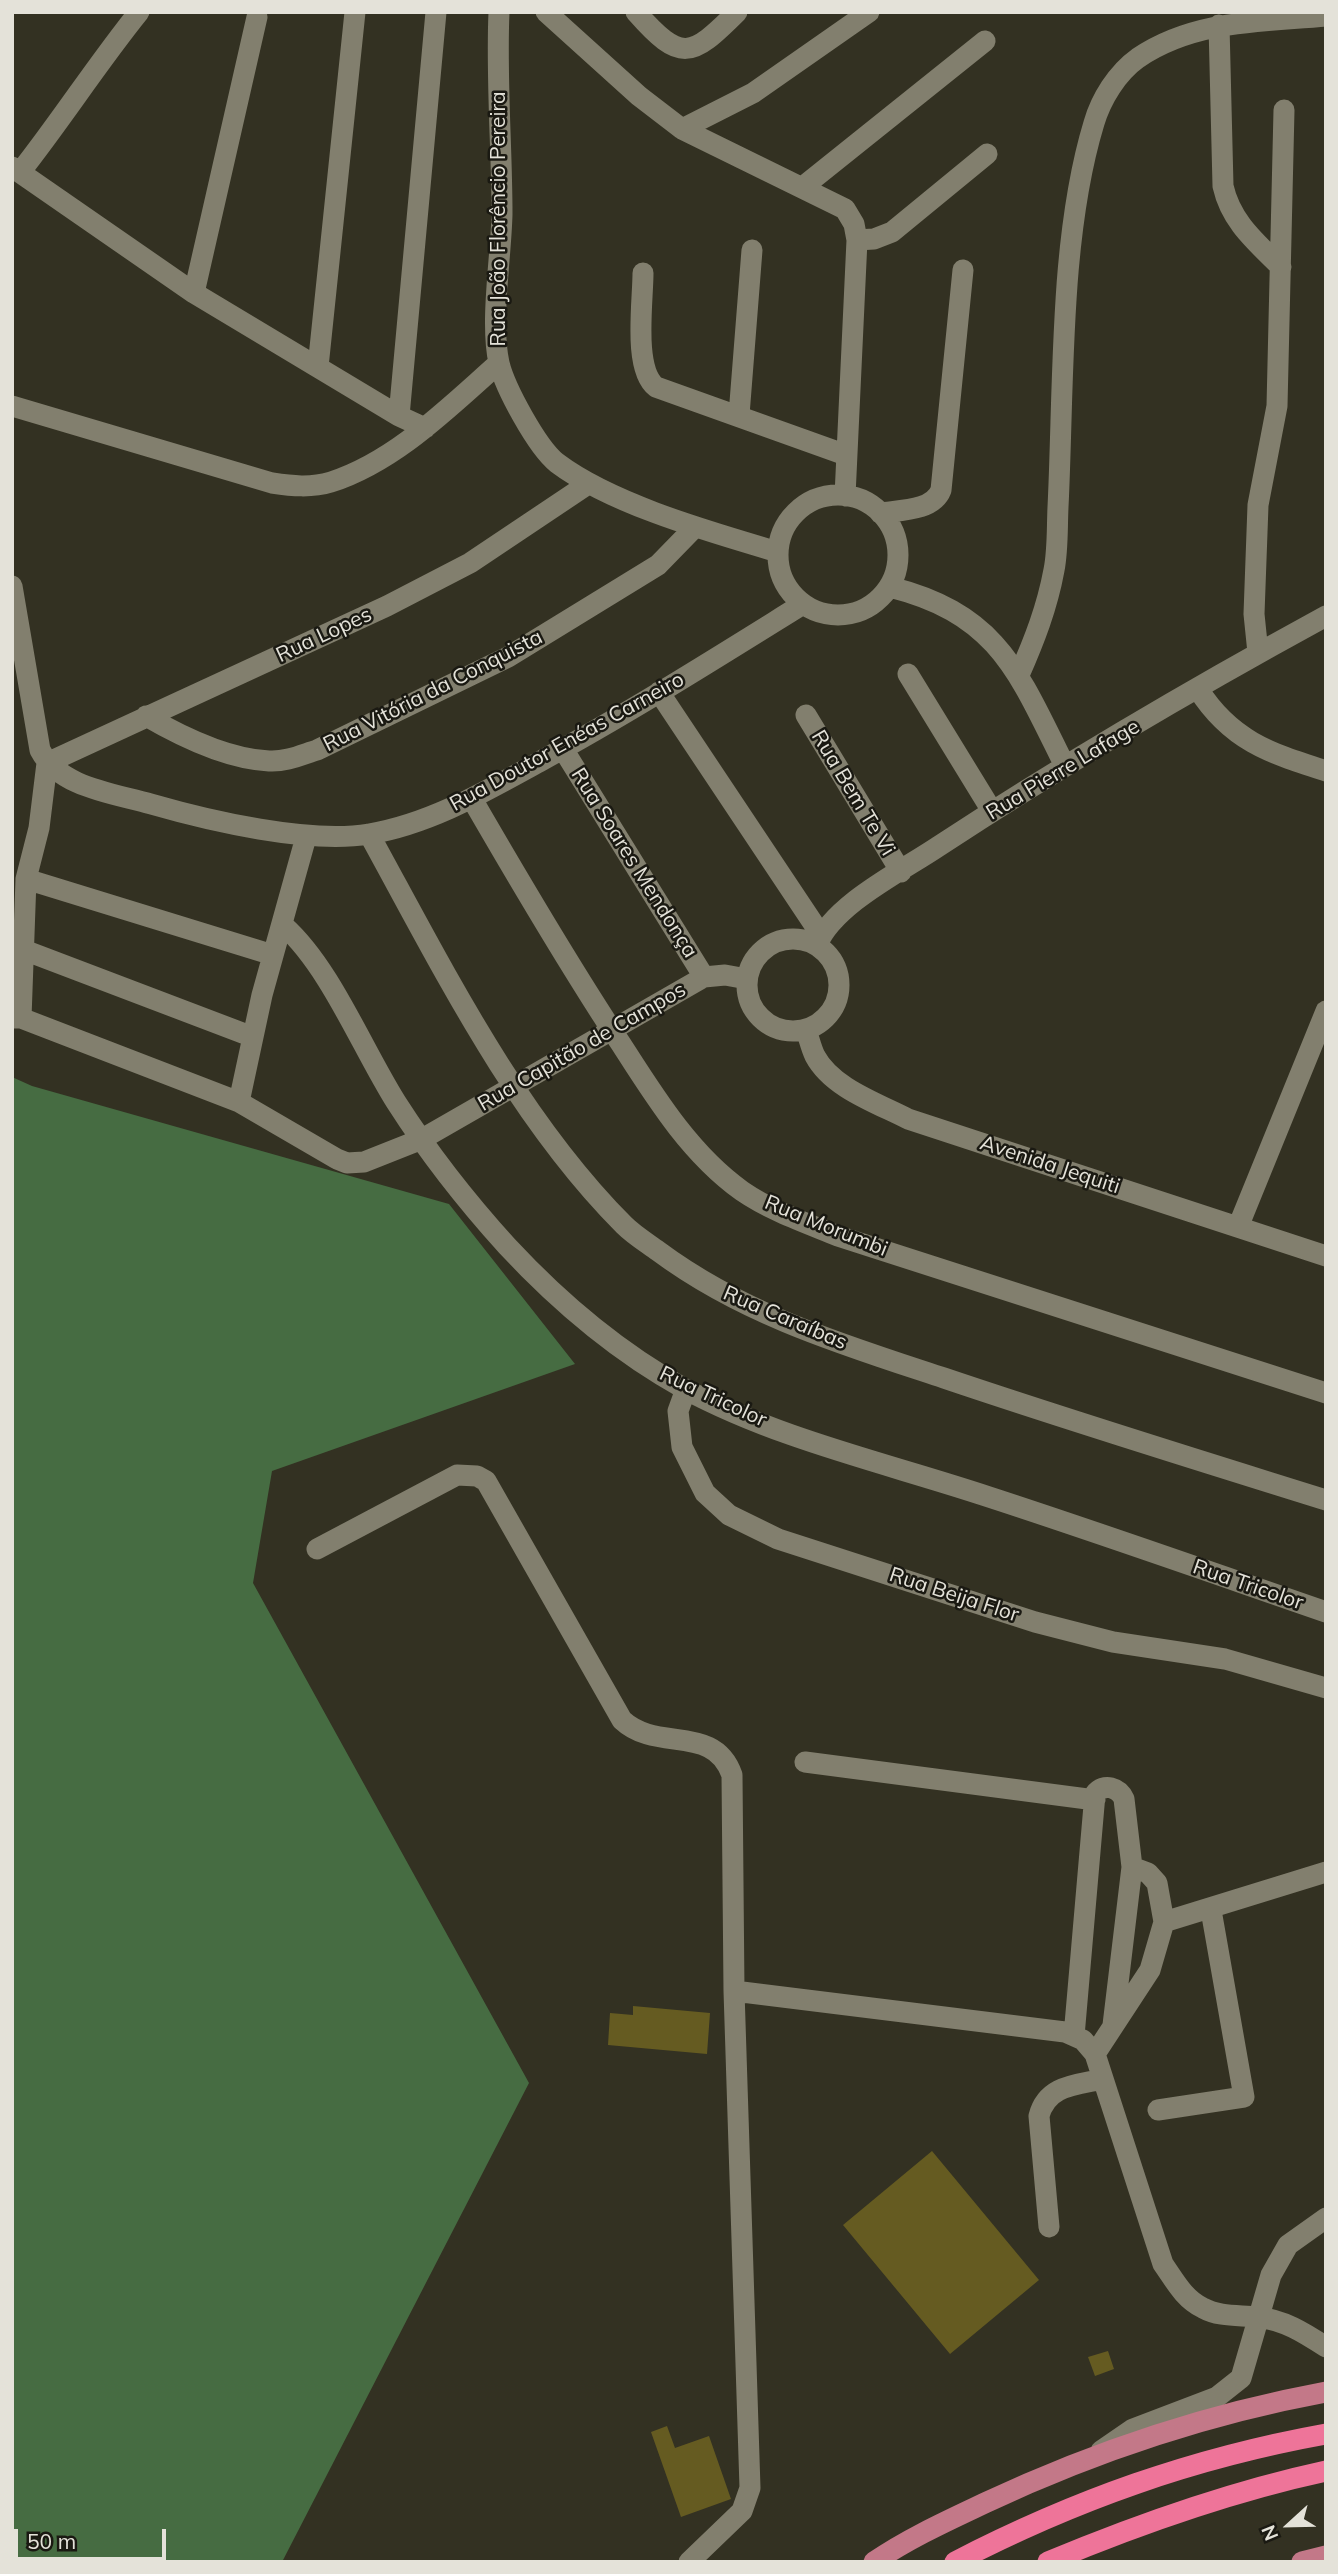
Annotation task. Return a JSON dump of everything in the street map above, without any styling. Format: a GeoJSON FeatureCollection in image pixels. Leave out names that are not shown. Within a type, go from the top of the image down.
{"type":"FeatureCollection","features":[{"type":"Feature","properties":{"kind":"highway"},"geometry":{"type":"LineString","coordinates":[[955,2562],[1083,2502],[1163,2472],[1257,2446],[1326,2434]]}},
{"type":"Feature","properties":{"kind":"highway"},"geometry":{"type":"LineString","coordinates":[[1048,2562],[1140,2523],[1247,2488],[1326,2471]]}},
{"type":"Feature","properties":{"kind":"main road"},"geometry":{"type":"LineString","coordinates":[[874,2562],[949,2520],[1097,2454],[1200,2420],[1326,2392]]}},
{"type":"Feature","properties":{"kind":"main road"},"geometry":{"type":"LineString","coordinates":[[1302,2562],[1326,2556]]}},
{"type":"Feature","properties":{"kind":"street"},"geometry":{"type":"LineString","coordinates":[[139,12],[110,47],[66,114],[17,169],[194,293],[398,416],[425,428]]}},
{"type":"Feature","properties":{"kind":"street"},"geometry":{"type":"LineString","coordinates":[[318,367],[355,12]]}},
{"type":"Feature","properties":{"kind":"street"},"geometry":{"type":"LineString","coordinates":[[398,416],[436,12]]}},
{"type":"Feature","properties":{"kind":"street","name":"Rua João Florêncio Pereira"},"geometry":{"type":"LineString","coordinates":[[499,12],[502,215],[497,327],[499,363],[535,439],[555,461],[588,484],[695,527],[778,552]]}},
{"type":"Feature","properties":{"kind":"street"},"geometry":{"type":"LineString","coordinates":[[546,12],[639,96],[682,129],[726,153],[804,186],[845,209],[854,224],[856,240],[845,496]]}},
{"type":"Feature","properties":{"kind":"street"},"geometry":{"type":"LineString","coordinates":[[636,12],[669,45],[680,49],[693,49],[737,12]]}},
{"type":"Feature","properties":{"kind":"street"},"geometry":{"type":"LineString","coordinates":[[682,129],[752,93],[869,12]]}},
{"type":"Feature","properties":{"kind":"street"},"geometry":{"type":"LineString","coordinates":[[1019,675],[1041,626],[1055,568],[1071,253],[1082,172],[1094,121],[1111,87],[1135,60],[1183,33],[1219,25],[1326,16]]}},
{"type":"Feature","properties":{"kind":"street"},"geometry":{"type":"LineString","coordinates":[[194,293],[257,17]]}},
{"type":"Feature","properties":{"kind":"street"},"geometry":{"type":"LineString","coordinates":[[1219,25],[1223,186],[1226,199],[1239,224],[1280,267]]}},
{"type":"Feature","properties":{"kind":"street"},"geometry":{"type":"LineString","coordinates":[[804,186],[985,41]]}},
{"type":"Feature","properties":{"kind":"street"},"geometry":{"type":"LineString","coordinates":[[1258,653],[1254,614],[1258,505],[1277,406],[1284,110]]}},
{"type":"Feature","properties":{"kind":"street"},"geometry":{"type":"LineString","coordinates":[[856,240],[874,239],[892,232],[987,154]]}},
{"type":"Feature","properties":{"kind":"street"},"geometry":{"type":"LineString","coordinates":[[739,415],[752,250]]}},
{"type":"Feature","properties":{"kind":"street"},"geometry":{"type":"LineString","coordinates":[[880,513],[925,505],[938,497],[963,270]]}},
{"type":"Feature","properties":{"kind":"street"},"geometry":{"type":"LineString","coordinates":[[643,273],[642,362],[648,380],[656,387],[846,455]]}},
{"type":"Feature","properties":{"kind":"street"},"geometry":{"type":"LineString","coordinates":[[12,406],[272,483],[299,487],[330,482],[365,467],[425,428],[499,363]]}},
{"type":"Feature","properties":{"kind":"street","name":"Rua Lopes"},"geometry":{"type":"LineString","coordinates":[[47,763],[387,606],[470,563],[588,484]]}},
{"type":"Feature","properties":{"kind":"street"},"geometry":{"type":"LineString","coordinates":[[826,496],[845,496],[864,501],[880,513],[892,529],[898,548],[897,568],[890,587],[877,602],[860,612],[840,616],[821,613],[803,604],[789,590],[780,572],[778,552],[782,533],[792,516],[807,503],[826,496]]}},
{"type":"Feature","properties":{"kind":"street","name":"Rua Vitória da Conquista"},"geometry":{"type":"LineString","coordinates":[[146,716],[193,741],[255,758],[290,759],[317,750],[519,650],[659,565],[695,527]]}},
{"type":"Feature","properties":{"kind":"street"},"geometry":{"type":"LineString","coordinates":[[12,586],[40,750],[47,763],[39,828],[26,879],[24,950],[17,1018]]}},
{"type":"Feature","properties":{"kind":"street"},"geometry":{"type":"LineString","coordinates":[[890,587],[924,595],[955,610],[988,635],[1019,675],[1064,764]]}},
{"type":"Feature","properties":{"kind":"street","name":"Rua Doutor Enéas Carneiro"},"geometry":{"type":"LineString","coordinates":[[47,763],[72,781],[162,807],[306,837],[369,834],[414,822],[472,799],[564,749],[803,604]]}},
{"type":"Feature","properties":{"kind":"street","name":"Rua Pierre Lafage"},"geometry":{"type":"LineString","coordinates":[[819,940],[852,903],[1064,764],[1326,616]]}},
{"type":"Feature","properties":{"kind":"street"},"geometry":{"type":"LineString","coordinates":[[908,674],[992,811]]}},
{"type":"Feature","properties":{"kind":"street"},"geometry":{"type":"LineString","coordinates":[[1198,689],[1210,708],[1233,731],[1264,751],[1326,771]]}},
{"type":"Feature","properties":{"kind":"street"},"geometry":{"type":"LineString","coordinates":[[659,692],[829,955],[839,983],[831,1012],[806,1030],[776,1029],[763,1021],[747,994],[751,964],[760,951],[773,942],[788,938],[819,940]]}},
{"type":"Feature","properties":{"kind":"street","name":"Rua Bem Te Vi"},"geometry":{"type":"LineString","coordinates":[[806,715],[901,872]]}},
{"type":"Feature","properties":{"kind":"street","name":"Rua Soares Mendonça"},"geometry":{"type":"LineString","coordinates":[[564,749],[704,977]]}},
{"type":"Feature","properties":{"kind":"street","name":"Rua Morumbi"},"geometry":{"type":"LineString","coordinates":[[472,799],[547,929],[674,1123],[705,1158],[742,1191],[778,1211],[851,1240],[1326,1392]]}},
{"type":"Feature","properties":{"kind":"street","name":"Rua Caraíbas"},"geometry":{"type":"LineString","coordinates":[[369,834],[514,1086],[569,1164],[626,1227],[674,1263],[731,1298],[800,1330],[1049,1413],[1326,1500]]}},
{"type":"Feature","properties":{"kind":"street"},"geometry":{"type":"LineString","coordinates":[[239,1102],[273,955],[284,926],[306,837]]}},
{"type":"Feature","properties":{"kind":"street"},"geometry":{"type":"LineString","coordinates":[[26,879],[273,955]]}},
{"type":"Feature","properties":{"kind":"street","name":"Rua Tricolor"},"geometry":{"type":"LineString","coordinates":[[284,926],[307,950],[397,1103],[422,1139],[506,1245],[563,1301],[623,1350],[685,1389],[743,1415],[874,1462],[1045,1515],[1326,1612]]}},
{"type":"Feature","properties":{"kind":"street"},"geometry":{"type":"LineString","coordinates":[[24,950],[253,1037]]}},
{"type":"Feature","properties":{"kind":"street","name":"Rua Capitão de Campos"},"geometry":{"type":"LineString","coordinates":[[17,1018],[239,1102],[347,1163],[364,1163],[422,1139],[704,977],[725,975],[747,979]]}},
{"type":"Feature","properties":{"kind":"street"},"geometry":{"type":"LineString","coordinates":[[1238,1227],[1326,1012]]}},
{"type":"Feature","properties":{"kind":"street","name":"Avenida Jequiti"},"geometry":{"type":"LineString","coordinates":[[806,1030],[815,1055],[825,1069],[853,1091],[908,1119],[1326,1256]]}},
{"type":"Feature","properties":{"kind":"street","name":"Rua Beija Flor"},"geometry":{"type":"LineString","coordinates":[[685,1389],[678,1411],[682,1447],[705,1493],[729,1515],[778,1539],[1035,1622],[1113,1642],[1225,1659],[1326,1688]]}},
{"type":"Feature","properties":{"kind":"street"},"geometry":{"type":"LineString","coordinates":[[317,1549],[457,1475],[466,1474],[486,1481],[622,1720],[640,1734],[709,1745],[728,1763],[733,1789],[734,1991],[750,2488],[742,2511],[689,2562]]}},
{"type":"Feature","properties":{"kind":"street"},"geometry":{"type":"LineString","coordinates":[[805,1762],[1095,1800]]}},
{"type":"Feature","properties":{"kind":"street"},"geometry":{"type":"LineString","coordinates":[[1074,2036],[1095,1794],[1102,1788],[1114,1788],[1121,1792],[1132,1867],[1113,2029]]}},
{"type":"Feature","properties":{"kind":"street"},"geometry":{"type":"LineString","coordinates":[[1095,2054],[1150,1970],[1164,1922],[1157,1883],[1148,1873],[1132,1867]]}},
{"type":"Feature","properties":{"kind":"street"},"geometry":{"type":"LineString","coordinates":[[1164,1922],[1211,1910],[1326,1872]]}},
{"type":"Feature","properties":{"kind":"street"},"geometry":{"type":"LineString","coordinates":[[1158,2110],[1244,2097],[1211,1910]]}},
{"type":"Feature","properties":{"kind":"street"},"geometry":{"type":"LineString","coordinates":[[734,1991],[1065,2032],[1088,2044],[1095,2054],[1163,2264],[1183,2294],[1204,2309],[1226,2315],[1259,2317],[1299,2329],[1326,2347]]}},
{"type":"Feature","properties":{"kind":"street"},"geometry":{"type":"LineString","coordinates":[[1049,2227],[1039,2116],[1041,2106],[1047,2096],[1058,2089],[1103,2079]]}},
{"type":"Feature","properties":{"kind":"street"},"geometry":{"type":"LineString","coordinates":[[1097,2454],[1133,2429],[1217,2397],[1241,2378],[1270,2275],[1288,2245],[1326,2218]]}},
{"type":"Feature","properties":{"kind":"green space"},"geometry":{"type":"Polygon","coordinates":[[[12,1077],[32,1086],[449,1204],[575,1364],[272,1471],[253,1583],[529,2083],[282,2562],[12,2562],[12,1077]]]}},
{"type":"Feature","properties":{"kind":"building"},"geometry":{"type":"Polygon","coordinates":[[[633,2006],[710,2013],[707,2054],[608,2045],[610,2013],[633,2015],[633,2006]]]}},
{"type":"Feature","properties":{"kind":"building"},"geometry":{"type":"Polygon","coordinates":[[[932,2151],[1039,2280],[950,2354],[843,2225],[932,2151]]]}},
{"type":"Feature","properties":{"kind":"building"},"geometry":{"type":"Polygon","coordinates":[[[1108,2351],[1114,2369],[1095,2376],[1088,2357],[1108,2351]]]}},
{"type":"Feature","properties":{"kind":"building"},"geometry":{"type":"Polygon","coordinates":[[[667,2426],[675,2448],[709,2436],[731,2499],[681,2517],[651,2432],[667,2426]]]}}]}
